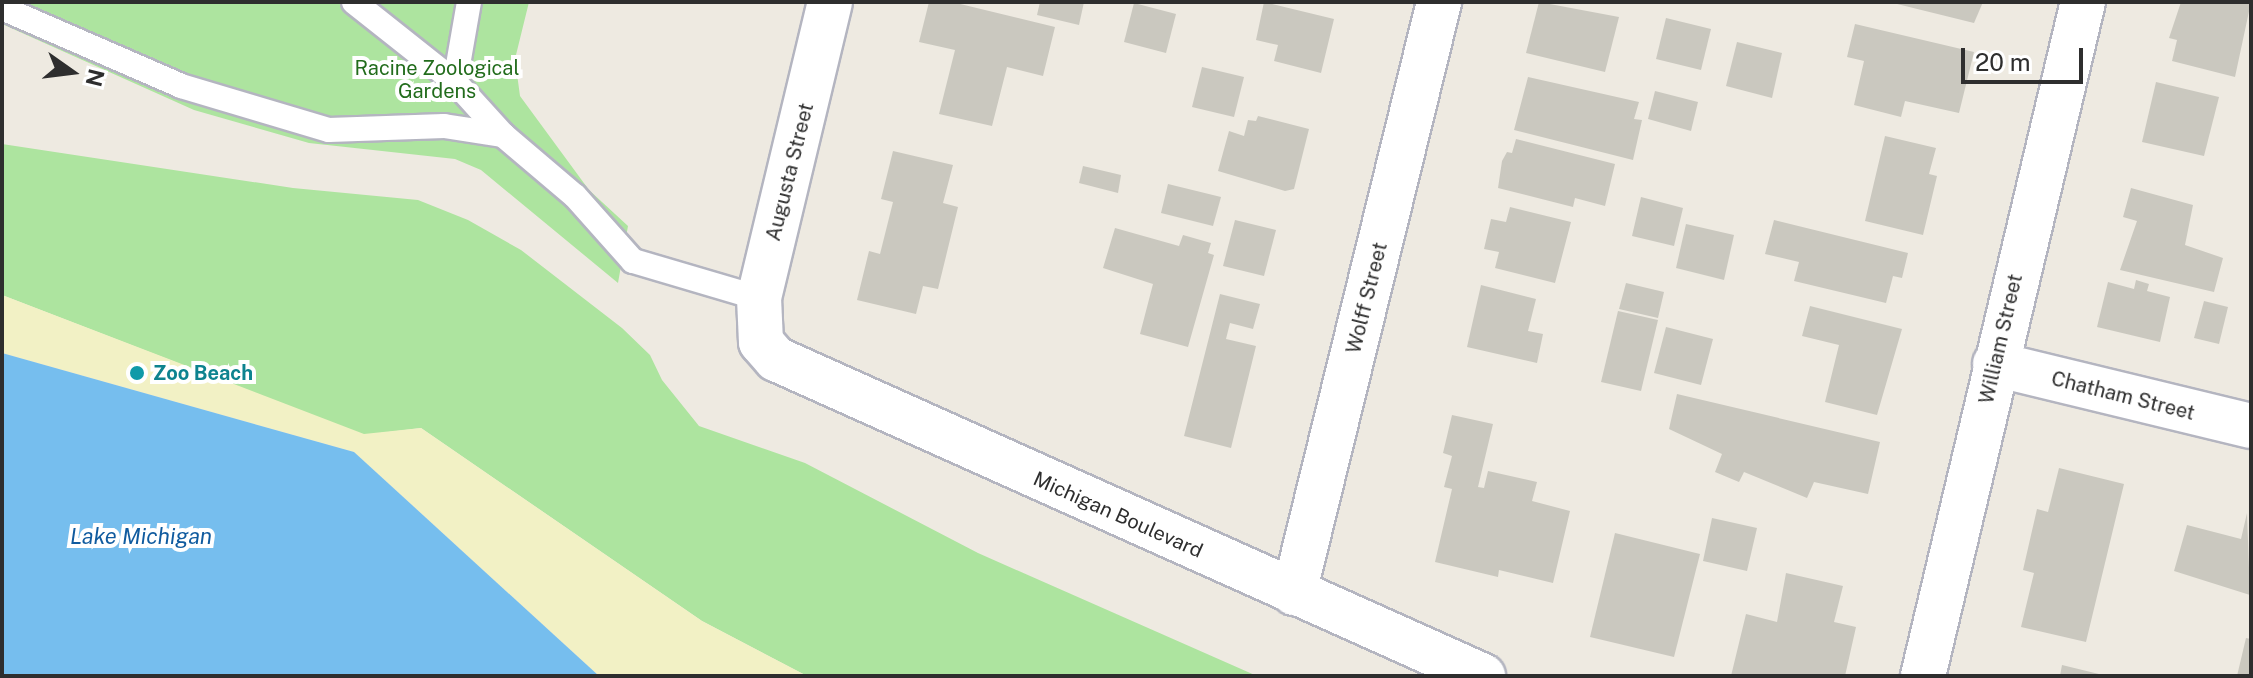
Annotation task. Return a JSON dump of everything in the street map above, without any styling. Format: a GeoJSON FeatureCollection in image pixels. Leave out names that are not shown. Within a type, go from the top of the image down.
{"type":"FeatureCollection","features":[{"type":"Feature","properties":{"kind":"street","name":"Augusta Street"},"geometry":{"type":"LineString","coordinates":[[761,342],[759,298],[830,2]]}},
{"type":"Feature","properties":{"kind":"street","name":"Wolff Street"},"geometry":{"type":"LineString","coordinates":[[1294,593],[1439,2]]}},
{"type":"Feature","properties":{"kind":"street","name":"William Street"},"geometry":{"type":"LineString","coordinates":[[1923,676],[2083,2]]}},
{"type":"Feature","properties":{"kind":"street","name":"Michigan Boulevard"},"geometry":{"type":"LineString","coordinates":[[761,342],[776,359],[797,370],[1483,676]]}},
{"type":"Feature","properties":{"kind":"street","name":"Chatham Street"},"geometry":{"type":"LineString","coordinates":[[1995,364],[2251,426]]}},
{"type":"Feature","properties":{"kind":"lane"},"geometry":{"type":"LineString","coordinates":[[354,2],[455,82],[503,135],[575,196],[633,261],[759,298]]}},
{"type":"Feature","properties":{"kind":"lane"},"geometry":{"type":"LineString","coordinates":[[455,82],[469,2]]}},
{"type":"Feature","properties":{"kind":"lane"},"geometry":{"type":"LineString","coordinates":[[2,8],[181,86],[329,130],[444,126],[503,135]]}},
{"type":"Feature","properties":{"kind":"green space","name":"Racine Zoological Gardens"},"geometry":{"type":"Polygon","coordinates":[[[2,2],[529,2],[515,59],[520,96],[589,190],[628,226],[618,283],[481,170],[455,159],[309,143],[194,110],[2,24],[2,2]]]}},
{"type":"Feature","properties":{"kind":"green space"},"geometry":{"type":"Polygon","coordinates":[[[2,144],[293,188],[418,200],[468,220],[521,250],[622,328],[650,355],[662,380],[699,426],[805,463],[978,553],[1257,676],[807,676],[702,621],[421,428],[364,435],[2,295],[2,144]]]}},
{"type":"Feature","properties":{"kind":"sand"},"geometry":{"type":"Polygon","coordinates":[[[2,295],[364,434],[421,428],[702,621],[807,676],[599,676],[354,452],[2,353],[2,295]]]}},
{"type":"Feature","properties":{"kind":"water","name":"Lake Michigan"},"geometry":{"type":"Polygon","coordinates":[[[2,353],[354,452],[599,676],[2,676],[2,353]]]}},
{"type":"Feature","properties":{"kind":"building"},"geometry":{"type":"Polygon","coordinates":[[[929,2],[952,2],[1055,27],[1043,76],[1007,67],[992,126],[939,114],[955,50],[919,42],[929,2]]]}},
{"type":"Feature","properties":{"kind":"building"},"geometry":{"type":"Polygon","coordinates":[[[1040,2],[1084,2],[1079,25],[1037,15],[1040,2]]]}},
{"type":"Feature","properties":{"kind":"building"},"geometry":{"type":"Polygon","coordinates":[[[1264,2],[1334,19],[1321,73],[1274,61],[1278,45],[1256,40],[1264,2]]]}},
{"type":"Feature","properties":{"kind":"building"},"geometry":{"type":"Polygon","coordinates":[[[1539,2],[1619,17],[1605,72],[1526,53],[1539,2]]]}},
{"type":"Feature","properties":{"kind":"building"},"geometry":{"type":"Polygon","coordinates":[[[1889,2],[1983,2],[1974,23],[1889,2]]]}},
{"type":"Feature","properties":{"kind":"building"},"geometry":{"type":"Polygon","coordinates":[[[2181,2],[2251,2],[2235,77],[2172,61],[2177,40],[2169,38],[2181,2]]]}},
{"type":"Feature","properties":{"kind":"building"},"geometry":{"type":"Polygon","coordinates":[[[1134,3],[1176,14],[1166,53],[1124,42],[1134,3]]]}},
{"type":"Feature","properties":{"kind":"building"},"geometry":{"type":"Polygon","coordinates":[[[1666,18],[1711,29],[1701,70],[1656,59],[1666,18]]]}},
{"type":"Feature","properties":{"kind":"building"},"geometry":{"type":"Polygon","coordinates":[[[1855,24],[1974,52],[1959,113],[1905,101],[1901,117],[1854,105],[1864,61],[1847,57],[1855,24]]]}},
{"type":"Feature","properties":{"kind":"building"},"geometry":{"type":"Polygon","coordinates":[[[1737,42],[1782,53],[1772,98],[1726,86],[1737,42]]]}},
{"type":"Feature","properties":{"kind":"building"},"geometry":{"type":"Polygon","coordinates":[[[1202,67],[1244,77],[1234,117],[1192,107],[1202,67]]]}},
{"type":"Feature","properties":{"kind":"building"},"geometry":{"type":"Polygon","coordinates":[[[1528,77],[1639,102],[1634,119],[1642,120],[1633,160],[1514,130],[1528,77]]]}},
{"type":"Feature","properties":{"kind":"building"},"geometry":{"type":"Polygon","coordinates":[[[2156,82],[2219,97],[2204,156],[2142,142],[2156,82]]]}},
{"type":"Feature","properties":{"kind":"building"},"geometry":{"type":"Polygon","coordinates":[[[1655,91],[1698,102],[1691,131],[1648,119],[1655,91]]]}},
{"type":"Feature","properties":{"kind":"building"},"geometry":{"type":"Polygon","coordinates":[[[1258,116],[1309,129],[1294,189],[1285,191],[1218,171],[1229,131],[1244,136],[1248,120],[1256,121],[1258,116]]]}},
{"type":"Feature","properties":{"kind":"building"},"geometry":{"type":"Polygon","coordinates":[[[1885,136],[1936,148],[1929,174],[1937,176],[1923,235],[1865,221],[1885,136]]]}},
{"type":"Feature","properties":{"kind":"building"},"geometry":{"type":"Polygon","coordinates":[[[1516,139],[1615,164],[1605,206],[1575,198],[1573,207],[1498,188],[1502,161],[1507,152],[1512,153],[1516,139]]]}},
{"type":"Feature","properties":{"kind":"building"},"geometry":{"type":"Polygon","coordinates":[[[893,151],[953,165],[943,203],[958,207],[938,289],[923,286],[916,314],[857,300],[869,251],[880,254],[893,202],[881,199],[893,151]]]}},
{"type":"Feature","properties":{"kind":"building"},"geometry":{"type":"Polygon","coordinates":[[[1083,166],[1121,175],[1118,193],[1079,183],[1083,166]]]}},
{"type":"Feature","properties":{"kind":"building"},"geometry":{"type":"Polygon","coordinates":[[[1168,184],[1221,197],[1213,226],[1161,213],[1168,184]]]}},
{"type":"Feature","properties":{"kind":"building"},"geometry":{"type":"Polygon","coordinates":[[[2131,188],[2193,205],[2185,245],[2223,258],[2214,292],[2120,270],[2137,221],[2123,217],[2131,188]]]}},
{"type":"Feature","properties":{"kind":"building"},"geometry":{"type":"Polygon","coordinates":[[[1641,197],[1683,208],[1674,246],[1632,236],[1641,197]]]}},
{"type":"Feature","properties":{"kind":"building"},"geometry":{"type":"Polygon","coordinates":[[[1510,207],[1571,222],[1555,283],[1495,268],[1499,252],[1484,249],[1491,219],[1506,222],[1510,207]]]}},
{"type":"Feature","properties":{"kind":"building"},"geometry":{"type":"Polygon","coordinates":[[[1235,220],[1276,230],[1264,276],[1223,266],[1235,220]]]}},
{"type":"Feature","properties":{"kind":"building"},"geometry":{"type":"Polygon","coordinates":[[[1774,220],[1908,253],[1902,278],[1893,276],[1886,303],[1794,281],[1799,262],[1765,254],[1774,220]]]}},
{"type":"Feature","properties":{"kind":"building"},"geometry":{"type":"Polygon","coordinates":[[[1686,224],[1734,235],[1724,280],[1676,268],[1686,224]]]}},
{"type":"Feature","properties":{"kind":"building"},"geometry":{"type":"Polygon","coordinates":[[[1115,228],[1179,246],[1183,235],[1211,243],[1208,253],[1214,255],[1188,347],[1140,334],[1153,284],[1103,268],[1115,228]]]}},
{"type":"Feature","properties":{"kind":"building"},"geometry":{"type":"Polygon","coordinates":[[[2136,280],[2149,284],[2147,291],[2170,297],[2160,342],[2097,327],[2108,282],[2134,289],[2136,280]]]}},
{"type":"Feature","properties":{"kind":"building"},"geometry":{"type":"Polygon","coordinates":[[[1626,283],[1664,292],[1658,318],[1619,309],[1626,283]]]}},
{"type":"Feature","properties":{"kind":"building"},"geometry":{"type":"Polygon","coordinates":[[[1481,285],[1536,299],[1528,331],[1543,334],[1537,363],[1467,347],[1481,285]]]}},
{"type":"Feature","properties":{"kind":"building"},"geometry":{"type":"Polygon","coordinates":[[[1220,294],[1260,304],[1253,329],[1230,323],[1226,339],[1256,346],[1231,448],[1184,436],[1220,294]]]}},
{"type":"Feature","properties":{"kind":"building"},"geometry":{"type":"Polygon","coordinates":[[[2204,301],[2228,307],[2219,344],[2194,338],[2204,301]]]}},
{"type":"Feature","properties":{"kind":"building"},"geometry":{"type":"Polygon","coordinates":[[[1810,306],[1902,329],[1877,415],[1825,402],[1839,345],[1802,336],[1810,306]]]}},
{"type":"Feature","properties":{"kind":"building"},"geometry":{"type":"Polygon","coordinates":[[[1618,311],[1658,320],[1641,391],[1601,382],[1618,311]]]}},
{"type":"Feature","properties":{"kind":"building"},"geometry":{"type":"Polygon","coordinates":[[[1666,327],[1713,339],[1701,385],[1654,373],[1666,327]]]}},
{"type":"Feature","properties":{"kind":"building"},"geometry":{"type":"Polygon","coordinates":[[[1677,394],[1880,442],[1868,494],[1814,482],[1807,498],[1744,472],[1739,482],[1715,472],[1722,454],[1669,429],[1677,394]]]}},
{"type":"Feature","properties":{"kind":"building"},"geometry":{"type":"Polygon","coordinates":[[[1452,415],[1493,424],[1478,487],[1484,488],[1488,471],[1537,482],[1532,501],[1570,511],[1553,583],[1499,570],[1498,577],[1435,562],[1452,489],[1444,487],[1452,456],[1443,453],[1452,415]]]}},
{"type":"Feature","properties":{"kind":"building"},"geometry":{"type":"Polygon","coordinates":[[[2059,468],[2124,484],[2086,642],[2021,627],[2034,573],[2023,570],[2037,509],[2048,512],[2059,468]]]}},
{"type":"Feature","properties":{"kind":"building"},"geometry":{"type":"Polygon","coordinates":[[[2247,513],[2250,595],[2174,571],[2187,525],[2241,539],[2247,513]]]}},
{"type":"Feature","properties":{"kind":"building"},"geometry":{"type":"Polygon","coordinates":[[[1712,518],[1757,528],[1747,571],[1703,561],[1712,518]]]}},
{"type":"Feature","properties":{"kind":"building"},"geometry":{"type":"Polygon","coordinates":[[[1615,533],[1700,554],[1674,657],[1590,637],[1615,533]]]}},
{"type":"Feature","properties":{"kind":"building"},"geometry":{"type":"Polygon","coordinates":[[[1786,573],[1843,586],[1834,622],[1856,627],[1845,676],[1731,676],[1746,614],[1777,622],[1786,573]]]}},
{"type":"Feature","properties":{"kind":"building"},"geometry":{"type":"Polygon","coordinates":[[[2246,638],[2251,639],[2251,676],[2237,676],[2246,638]]]}},
{"type":"Feature","properties":{"kind":"building"},"geometry":{"type":"Polygon","coordinates":[[[2062,665],[2103,675],[2103,676],[2060,676],[2062,665]]]}},
{"type":"Feature","properties":{"kind":"place","name":"Zoo Beach"},"geometry":{"type":"Point","coordinates":[137,373]}}]}
